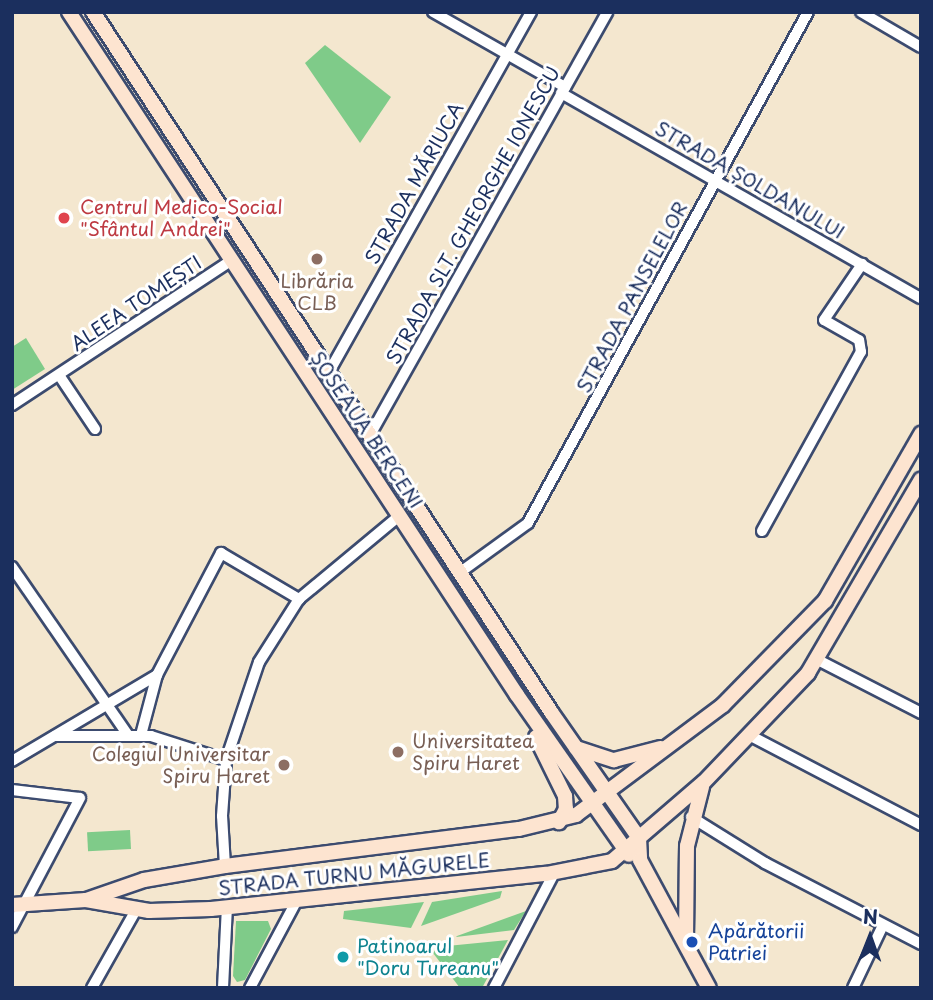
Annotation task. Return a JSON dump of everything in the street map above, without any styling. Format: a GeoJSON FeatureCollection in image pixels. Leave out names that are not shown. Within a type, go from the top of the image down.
{"type":"FeatureCollection","features":[{"type":"Feature","properties":{"kind":"main road","name":"ȘOSEAUA BERCENI"},"geometry":{"type":"LineString","coordinates":[[69,12],[591,806],[623,852],[640,860]]}},
{"type":"Feature","properties":{"kind":"main road","name":"ȘOSEAUA BERCENI"},"geometry":{"type":"LineString","coordinates":[[93,12],[573,746],[635,833]]}},
{"type":"Feature","properties":{"kind":"main road","name":"STRADA TURNU MĂGURELE"},"geometry":{"type":"LineString","coordinates":[[18,905],[86,900],[144,880],[225,866],[559,822],[591,806],[748,683],[825,601],[921,434]]}},
{"type":"Feature","properties":{"kind":"main road","name":"STRADA TURNU MĂGURELE"},"geometry":{"type":"LineString","coordinates":[[86,900],[136,910],[227,907],[554,873],[604,865],[623,852],[635,833],[705,782],[751,736],[818,660],[921,480]]}},
{"type":"Feature","properties":{"kind":"main road"},"geometry":{"type":"LineString","coordinates":[[444,583],[459,573]]}},
{"type":"Feature","properties":{"kind":"main road"},"geometry":{"type":"LineString","coordinates":[[527,710],[565,796],[566,809],[559,822]]}},
{"type":"Feature","properties":{"kind":"main road"},"geometry":{"type":"LineString","coordinates":[[573,746],[614,760],[675,742]]}},
{"type":"Feature","properties":{"kind":"main road"},"geometry":{"type":"LineString","coordinates":[[686,945],[685,873],[691,817],[705,782]]}},
{"type":"Feature","properties":{"kind":"main road"},"geometry":{"type":"LineString","coordinates":[[608,794],[623,852]]}},
{"type":"Feature","properties":{"kind":"main road"},"geometry":{"type":"LineString","coordinates":[[591,806],[613,812],[635,833],[640,860],[709,988]]}},
{"type":"Feature","properties":{"kind":"street","name":"STRADA ȘOLDANULUI"},"geometry":{"type":"LineString","coordinates":[[433,12],[715,181],[921,298]]}},
{"type":"Feature","properties":{"kind":"street","name":"STRADA MĂRIUCA"},"geometry":{"type":"LineString","coordinates":[[329,372],[531,12]]}},
{"type":"Feature","properties":{"kind":"street","name":"STRADA SLT. GHEORGHE IONESCU"},"geometry":{"type":"LineString","coordinates":[[370,435],[607,12]]}},
{"type":"Feature","properties":{"kind":"street","name":"STRADA PANSELELOR"},"geometry":{"type":"LineString","coordinates":[[459,573],[528,523],[808,12]]}},
{"type":"Feature","properties":{"kind":"street"},"geometry":{"type":"LineString","coordinates":[[862,12],[921,47]]}},
{"type":"Feature","properties":{"kind":"street","name":"ALEEA TOMEȘTI"},"geometry":{"type":"LineString","coordinates":[[12,405],[232,260]]}},
{"type":"Feature","properties":{"kind":"street"},"geometry":{"type":"LineString","coordinates":[[762,531],[861,352],[859,341],[824,320],[862,264]]}},
{"type":"Feature","properties":{"kind":"street","name":"ALEEA TOMEȘTI"},"geometry":{"type":"LineString","coordinates":[[59,375],[95,429]]}},
{"type":"Feature","properties":{"kind":"street"},"geometry":{"type":"LineString","coordinates":[[225,866],[222,804],[226,760],[255,671],[299,599],[400,515]]}},
{"type":"Feature","properties":{"kind":"street"},"geometry":{"type":"LineString","coordinates":[[141,735],[157,675],[221,553],[299,599]]}},
{"type":"Feature","properties":{"kind":"street"},"geometry":{"type":"LineString","coordinates":[[12,568],[104,706],[127,734]]}},
{"type":"Feature","properties":{"kind":"street"},"geometry":{"type":"LineString","coordinates":[[818,660],[921,713]]}},
{"type":"Feature","properties":{"kind":"street"},"geometry":{"type":"LineString","coordinates":[[12,761],[157,675]]}},
{"type":"Feature","properties":{"kind":"street"},"geometry":{"type":"LineString","coordinates":[[55,736],[141,735],[226,760]]}},
{"type":"Feature","properties":{"kind":"street"},"geometry":{"type":"LineString","coordinates":[[751,736],[921,825]]}},
{"type":"Feature","properties":{"kind":"street"},"geometry":{"type":"LineString","coordinates":[[12,790],[80,798],[18,905],[12,927]]}},
{"type":"Feature","properties":{"kind":"street"},"geometry":{"type":"LineString","coordinates":[[691,817],[765,863],[921,944]]}},
{"type":"Feature","properties":{"kind":"street"},"geometry":{"type":"LineString","coordinates":[[494,988],[554,873]]}},
{"type":"Feature","properties":{"kind":"street"},"geometry":{"type":"LineString","coordinates":[[250,988],[297,900]]}},
{"type":"Feature","properties":{"kind":"street"},"geometry":{"type":"LineString","coordinates":[[223,988],[227,907]]}},
{"type":"Feature","properties":{"kind":"street"},"geometry":{"type":"LineString","coordinates":[[92,988],[136,910]]}},
{"type":"Feature","properties":{"kind":"street"},"geometry":{"type":"LineString","coordinates":[[851,987],[883,925]]}},
{"type":"Feature","properties":{"kind":"green space"},"geometry":{"type":"Polygon","coordinates":[[[325,45],[391,97],[360,143],[305,63],[325,45]]]}},
{"type":"Feature","properties":{"kind":"green space"},"geometry":{"type":"Polygon","coordinates":[[[26,338],[45,369],[12,390],[12,347],[26,338]]]}},
{"type":"Feature","properties":{"kind":"green space"},"geometry":{"type":"Polygon","coordinates":[[[130,830],[131,849],[88,851],[87,832],[130,830]]]}},
{"type":"Feature","properties":{"kind":"green space"},"geometry":{"type":"Polygon","coordinates":[[[502,891],[500,898],[421,926],[432,902],[502,891]]]}},
{"type":"Feature","properties":{"kind":"green space"},"geometry":{"type":"Polygon","coordinates":[[[424,902],[411,928],[343,919],[344,911],[424,902]]]}},
{"type":"Feature","properties":{"kind":"green space"},"geometry":{"type":"Polygon","coordinates":[[[526,911],[514,930],[456,937],[457,936],[526,911]]]}},
{"type":"Feature","properties":{"kind":"green space"},"geometry":{"type":"Polygon","coordinates":[[[236,921],[268,921],[271,929],[245,980],[237,982],[233,976],[236,921]]]}},
{"type":"Feature","properties":{"kind":"green space"},"geometry":{"type":"Polygon","coordinates":[[[508,940],[482,988],[460,988],[433,953],[437,947],[508,940]]]}},
{"type":"Feature","properties":{"kind":"place","name":"Centrul Medico-Social \"Sfântul Andrei\""},"geometry":{"type":"Point","coordinates":[64,218]}},
{"type":"Feature","properties":{"kind":"place","name":"Librăria CLB"},"geometry":{"type":"Point","coordinates":[317,259]}},
{"type":"Feature","properties":{"kind":"place","name":"Universitatea Spiru Haret"},"geometry":{"type":"Point","coordinates":[398,752]}},
{"type":"Feature","properties":{"kind":"place","name":"Colegiul Universitar Spiru Haret"},"geometry":{"type":"Point","coordinates":[284,765]}},
{"type":"Feature","properties":{"kind":"place","name":"Apărătorii Patriei"},"geometry":{"type":"Point","coordinates":[692,942]}},
{"type":"Feature","properties":{"kind":"place","name":"Patinoarul \"Doru Tureanu\""},"geometry":{"type":"Point","coordinates":[343,957]}}]}
